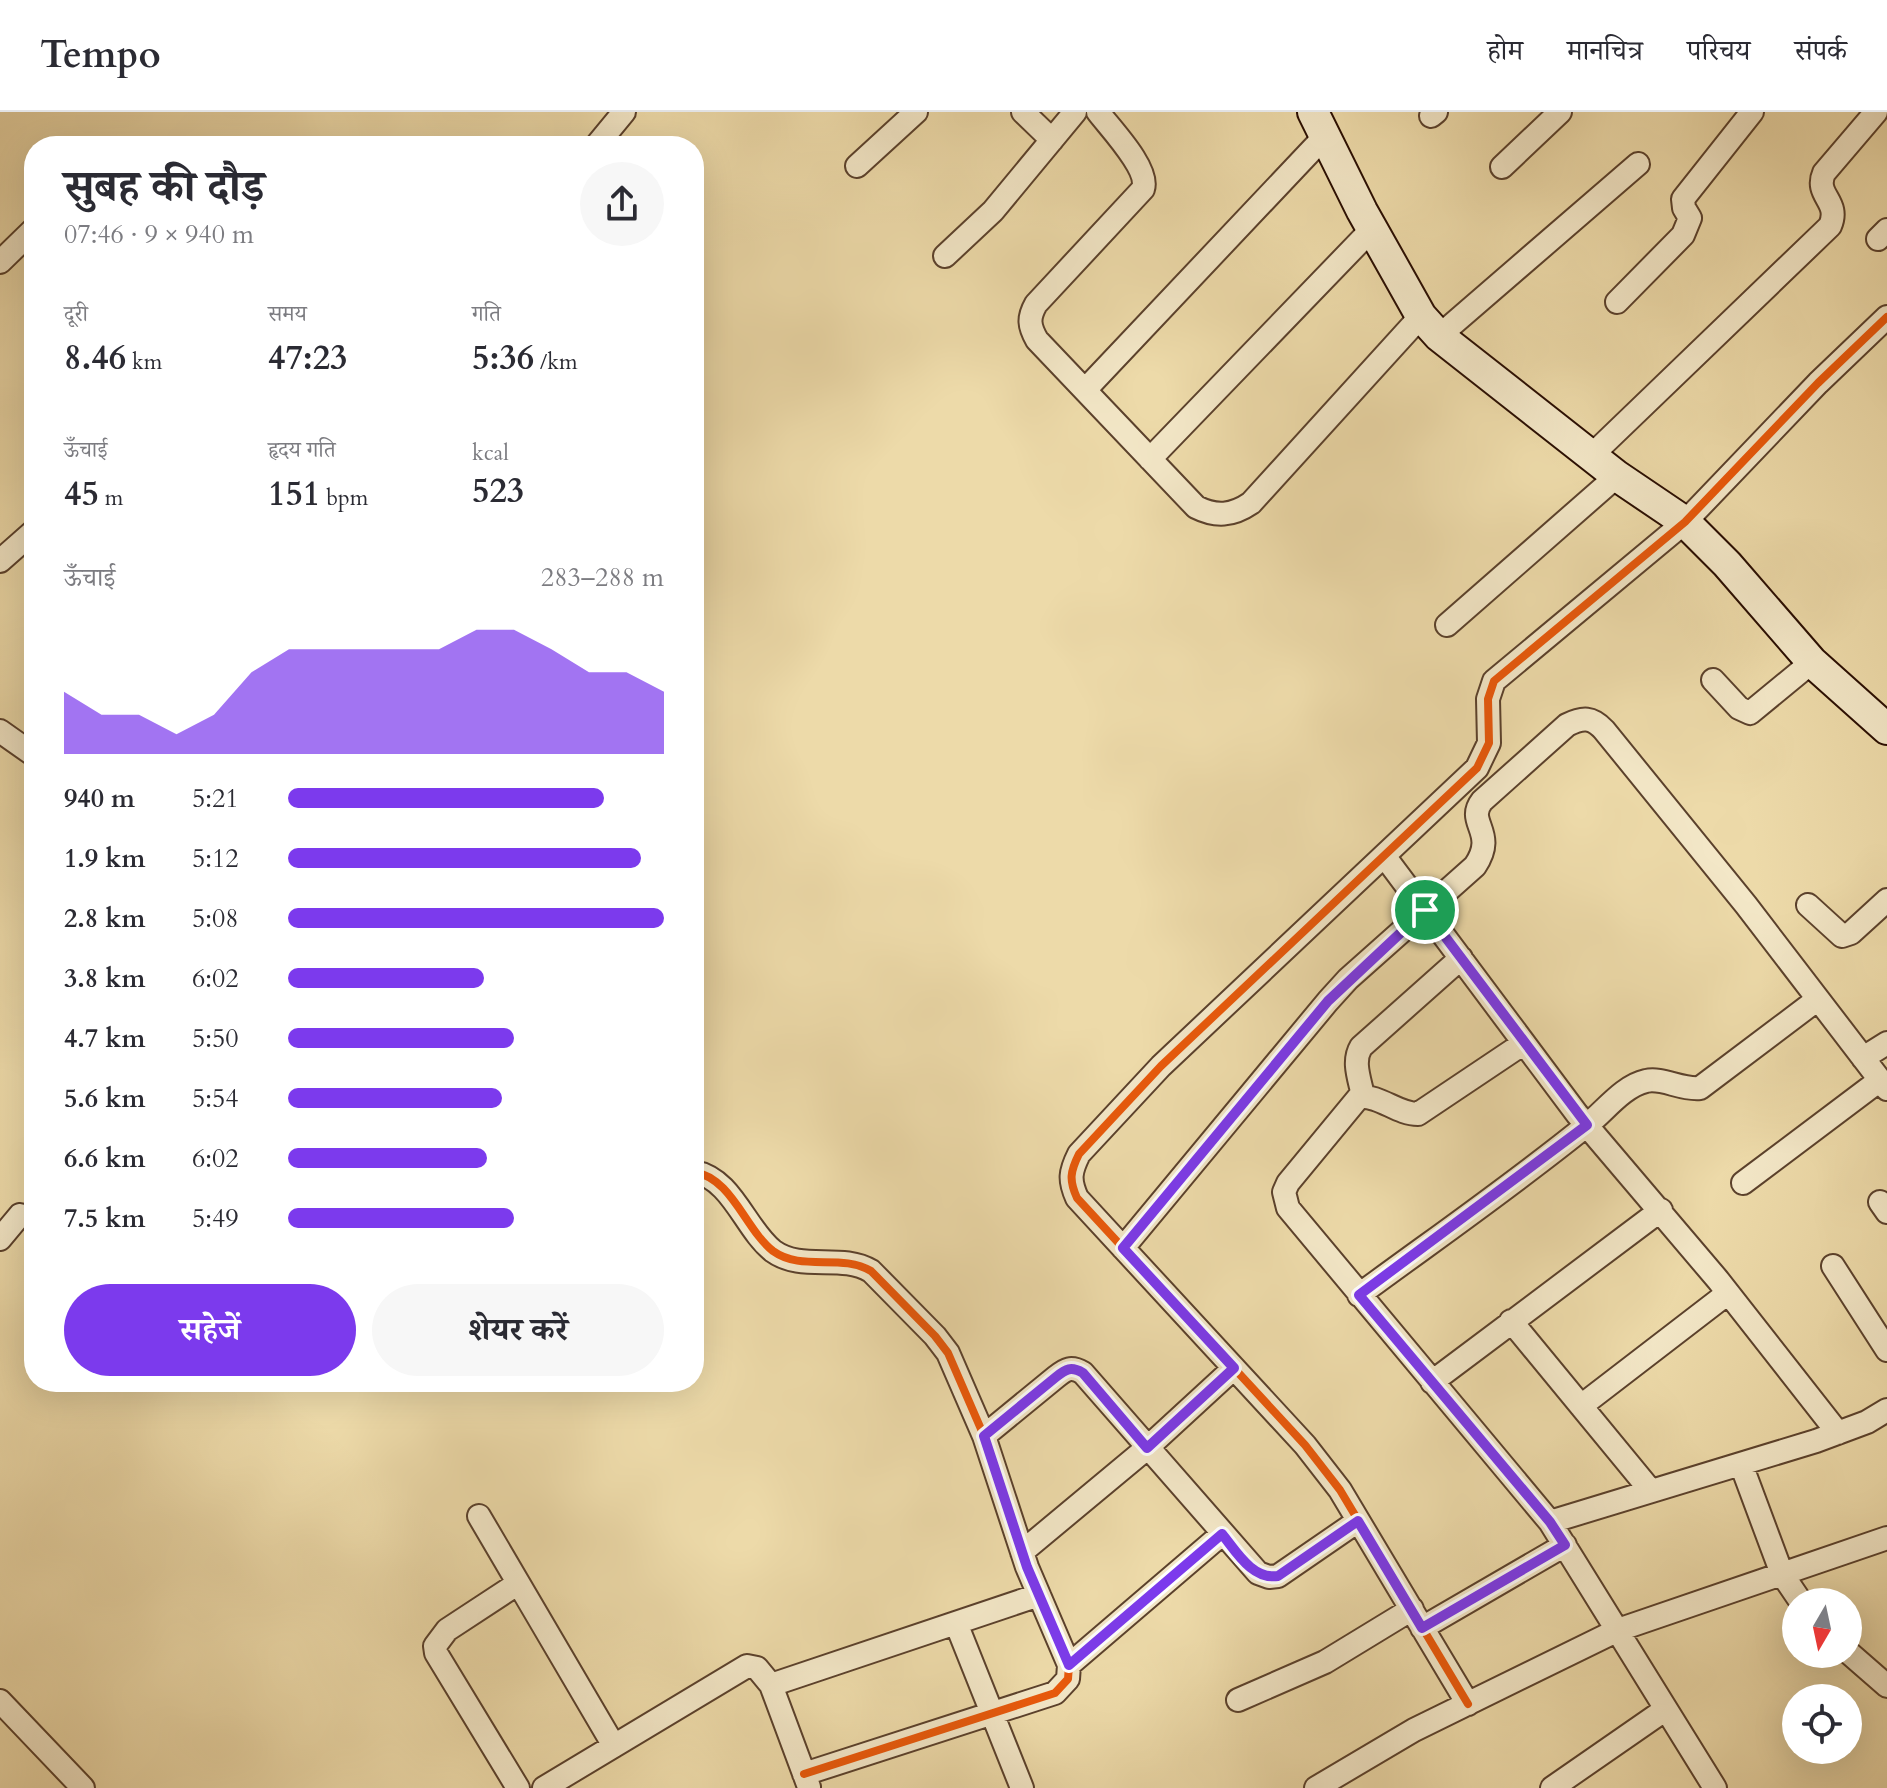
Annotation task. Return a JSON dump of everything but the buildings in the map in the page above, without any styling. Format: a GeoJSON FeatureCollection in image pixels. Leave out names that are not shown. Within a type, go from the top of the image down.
{"type":"FeatureCollection","features":[{"type":"Feature","properties":{"kind":"street"},"geometry":{"type":"LineString","coordinates":[[604,136],[624,112]]}},
{"type":"Feature","properties":{"kind":"street"},"geometry":{"type":"LineString","coordinates":[[857,166],[916,112]]}},
{"type":"Feature","properties":{"kind":"street"},"geometry":{"type":"LineString","coordinates":[[1023,112],[1052,140]]}},
{"type":"Feature","properties":{"kind":"street"},"geometry":{"type":"LineString","coordinates":[[945,256],[993,211],[1075,112]]}},
{"type":"Feature","properties":{"kind":"street"},"geometry":{"type":"LineString","coordinates":[[1098,112],[1142,170],[1143,189],[1036,304],[1029,315],[1031,328],[1037,340],[1196,507],[1221,515],[1238,511],[1251,503],[1430,326],[1638,164]]}},
{"type":"Feature","properties":{"kind":"street"},"geometry":{"type":"LineString","coordinates":[[1502,167],[1560,112]]}},
{"type":"Feature","properties":{"kind":"street"},"geometry":{"type":"LineString","coordinates":[[1617,302],[1683,235],[1690,218],[1683,199],[1752,112]]}},
{"type":"Feature","properties":{"kind":"street"},"geometry":{"type":"LineString","coordinates":[[1591,456],[1830,226],[1833,207],[1820,182],[1824,173],[1876,112]]}},
{"type":"Feature","properties":{"kind":"street"},"geometry":{"type":"LineString","coordinates":[[1085,390],[1319,124],[1372,229],[1430,326],[1617,476],[1685,522],[1727,564],[1812,662],[1887,729]]}},
{"type":"Feature","properties":{"kind":"street"},"geometry":{"type":"LineString","coordinates":[[1150,459],[1372,229]]}},
{"type":"Feature","properties":{"kind":"street"},"geometry":{"type":"LineString","coordinates":[[0,262],[24,239]]}},
{"type":"Feature","properties":{"kind":"street"},"geometry":{"type":"LineString","coordinates":[[1468,1704],[1340,1490],[1305,1445],[1077,1198],[1070,1182],[1071,1170],[1079,1154],[1161,1066],[1477,768],[1489,743],[1488,692],[1494,681],[1685,522],[1818,383],[1887,317]]}},
{"type":"Feature","properties":{"kind":"street"},"geometry":{"type":"LineString","coordinates":[[1447,625],[1617,476]]}},
{"type":"Feature","properties":{"kind":"street"},"geometry":{"type":"LineString","coordinates":[[0,561],[24,540]]}},
{"type":"Feature","properties":{"kind":"street"},"geometry":{"type":"LineString","coordinates":[[1713,680],[1739,708],[1750,713],[1812,662]]}},
{"type":"Feature","properties":{"kind":"street"},"geometry":{"type":"LineString","coordinates":[[1123,1248],[1328,1001],[1475,866],[1481,857],[1485,839],[1477,816],[1477,808],[1482,801],[1567,725],[1580,719],[1590,719],[1604,730],[1883,1084],[1743,1183]]}},
{"type":"Feature","properties":{"kind":"street"},"geometry":{"type":"LineString","coordinates":[[0,731],[24,748]]}},
{"type":"Feature","properties":{"kind":"street"},"geometry":{"type":"LineString","coordinates":[[1385,857],[1587,1125],[1661,1210],[1838,1433]]}},
{"type":"Feature","properties":{"kind":"street"},"geometry":{"type":"LineString","coordinates":[[1808,905],[1842,936],[1851,933],[1887,900]]}},
{"type":"Feature","properties":{"kind":"street"},"geometry":{"type":"LineString","coordinates":[[1363,1096],[1357,1063],[1361,1047],[1461,958]]}},
{"type":"Feature","properties":{"kind":"street"},"geometry":{"type":"LineString","coordinates":[[1359,1295],[1587,1125],[1624,1093],[1643,1081],[1654,1080],[1689,1089],[1706,1085],[1818,999]]}},
{"type":"Feature","properties":{"kind":"street"},"geometry":{"type":"LineString","coordinates":[[1363,1096],[1408,1114],[1418,1114],[1524,1043]]}},
{"type":"Feature","properties":{"kind":"street"},"geometry":{"type":"LineString","coordinates":[[1863,1058],[1887,1043]]}},
{"type":"Feature","properties":{"kind":"street"},"geometry":{"type":"LineString","coordinates":[[1363,1096],[1354,1101],[1288,1183],[1284,1192],[1288,1208],[1550,1522],[1715,1788]]}},
{"type":"Feature","properties":{"kind":"street"},"geometry":{"type":"LineString","coordinates":[[544,1788],[747,1666],[757,1668],[771,1685],[807,1781],[991,1713],[1055,1693],[1068,1679],[1069,1665],[1022,1552],[984,1436],[948,1353],[871,1271],[843,1261],[805,1261],[774,1251],[720,1186],[704,1175]]}},
{"type":"Feature","properties":{"kind":"street"},"geometry":{"type":"LineString","coordinates":[[1432,1382],[1661,1210]]}},
{"type":"Feature","properties":{"kind":"street"},"geometry":{"type":"LineString","coordinates":[[0,1239],[20,1215]]}},
{"type":"Feature","properties":{"kind":"street"},"geometry":{"type":"LineString","coordinates":[[1833,1266],[1887,1350]]}},
{"type":"Feature","properties":{"kind":"street"},"geometry":{"type":"LineString","coordinates":[[1581,1406],[1728,1293]]}},
{"type":"Feature","properties":{"kind":"street"},"geometry":{"type":"LineString","coordinates":[[1511,1321],[1651,1491]]}},
{"type":"Feature","properties":{"kind":"street"},"geometry":{"type":"LineString","coordinates":[[984,1436],[1066,1369],[1074,1368],[1083,1373],[1258,1573],[1278,1576],[1358,1521]]}},
{"type":"Feature","properties":{"kind":"street"},"geometry":{"type":"LineString","coordinates":[[1022,1552],[1147,1448],[1234,1368]]}},
{"type":"Feature","properties":{"kind":"street"},"geometry":{"type":"LineString","coordinates":[[1550,1522],[1838,1433],[1887,1410]]}},
{"type":"Feature","properties":{"kind":"street"},"geometry":{"type":"LineString","coordinates":[[1741,1464],[1782,1574],[1792,1588]]}},
{"type":"Feature","properties":{"kind":"street"},"geometry":{"type":"LineString","coordinates":[[479,1516],[614,1746]]}},
{"type":"Feature","properties":{"kind":"street"},"geometry":{"type":"LineString","coordinates":[[1069,1665],[1222,1534]]}},
{"type":"Feature","properties":{"kind":"street"},"geometry":{"type":"LineString","coordinates":[[1316,1788],[1414,1730],[1618,1630],[1887,1538]]}},
{"type":"Feature","properties":{"kind":"street"},"geometry":{"type":"LineString","coordinates":[[1238,1700],[1325,1662],[1565,1545]]}},
{"type":"Feature","properties":{"kind":"street"},"geometry":{"type":"LineString","coordinates":[[517,1584],[447,1630],[435,1646],[436,1653],[518,1788]]}},
{"type":"Feature","properties":{"kind":"street"},"geometry":{"type":"LineString","coordinates":[[771,1685],[1039,1595]]}},
{"type":"Feature","properties":{"kind":"street"},"geometry":{"type":"LineString","coordinates":[[956,1623],[1022,1788]]}},
{"type":"Feature","properties":{"kind":"street"},"geometry":{"type":"LineString","coordinates":[[1862,1664],[1887,1686]]}},
{"type":"Feature","properties":{"kind":"street"},"geometry":{"type":"LineString","coordinates":[[0,1701],[83,1788]]}},
{"type":"Feature","properties":{"kind":"street"},"geometry":{"type":"LineString","coordinates":[[1552,1788],[1666,1709]]}},
{"type":"Feature","properties":{"kind":"cycle path"},"geometry":{"type":"LineString","coordinates":[[1468,1704],[1340,1490],[1305,1445],[1077,1198],[1072,1181],[1074,1166],[1079,1154],[1161,1066],[1477,768],[1489,743],[1488,699],[1494,681],[1685,522],[1818,383],[1887,317]]}},
{"type":"Feature","properties":{"kind":"cycle path"},"geometry":{"type":"LineString","coordinates":[[704,1175],[728,1194],[773,1251],[796,1260],[847,1263],[871,1271],[948,1353],[984,1436],[1027,1567],[1069,1665],[1068,1679],[1055,1693],[804,1774]]}},
{"type":"Feature","properties":{"kind":"route"},"geometry":{"type":"LineString","coordinates":[[1425,910],[1587,1125],[1359,1295],[1550,1522],[1565,1545],[1422,1628],[1358,1521],[1278,1576],[1269,1577],[1249,1566],[1222,1534],[1069,1665],[1027,1567],[984,1436],[1066,1369],[1074,1368],[1083,1373],[1147,1448],[1234,1368],[1123,1248],[1328,1001],[1425,910]]}}]}
